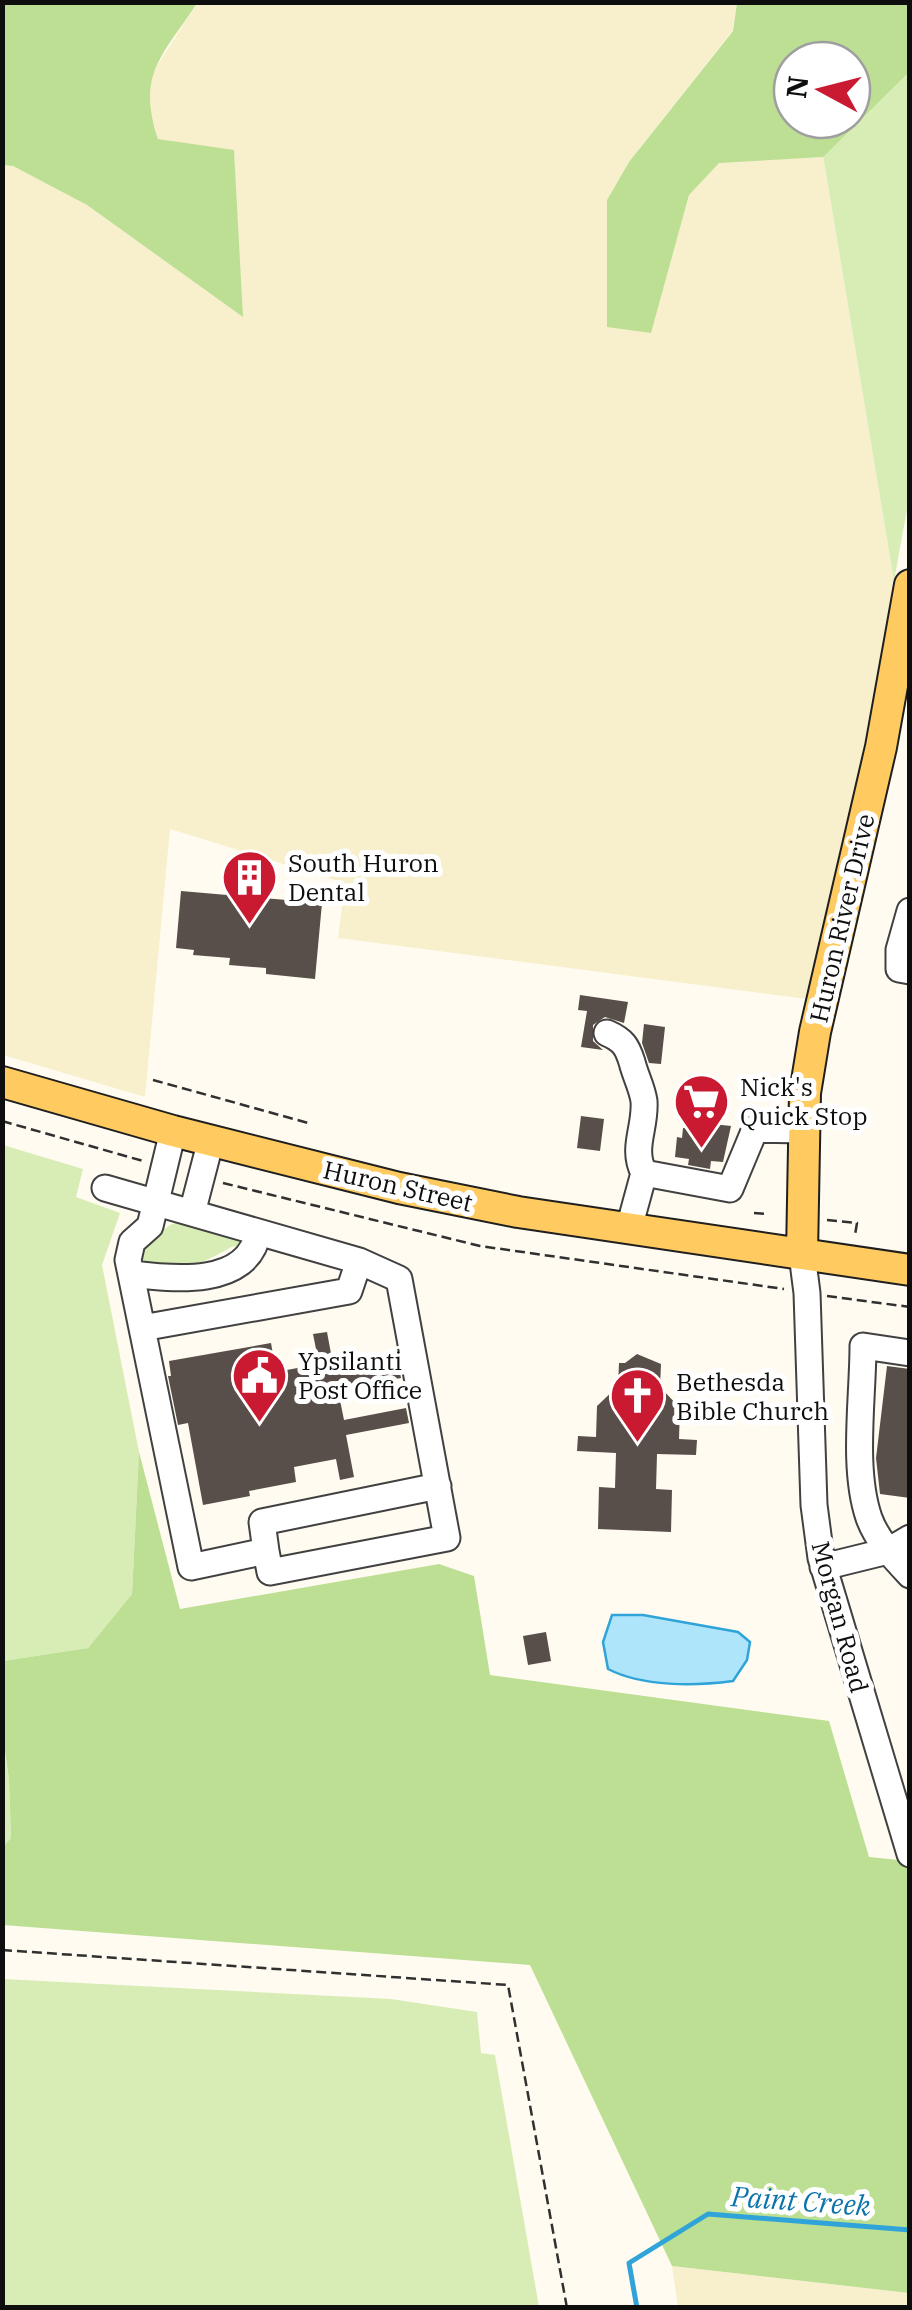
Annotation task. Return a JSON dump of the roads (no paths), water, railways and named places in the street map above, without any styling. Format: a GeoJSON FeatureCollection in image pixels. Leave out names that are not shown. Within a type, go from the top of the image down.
{"type":"FeatureCollection","features":[{"type":"Feature","properties":{"kind":"main road","name":"Huron River Drive"},"geometry":{"type":"LineString","coordinates":[[802,1254],[805,1094],[816,1024],[881,747],[910,586]]}},
{"type":"Feature","properties":{"kind":"main road","name":"Huron Street"},"geometry":{"type":"LineString","coordinates":[[2,1082],[399,1188],[512,1211],[910,1270]]}},
{"type":"Feature","properties":{"kind":"street"},"geometry":{"type":"LineString","coordinates":[[910,911],[899,969],[910,971]]}},
{"type":"Feature","properties":{"kind":"street"},"geometry":{"type":"LineString","coordinates":[[607,1033],[628,1047],[641,1088],[643,1120],[636,1150],[644,1173],[629,1228]]}},
{"type":"Feature","properties":{"kind":"street"},"geometry":{"type":"LineString","coordinates":[[644,1173],[730,1189],[754,1129],[804,1130]]}},
{"type":"Feature","properties":{"kind":"street"},"geometry":{"type":"LineString","coordinates":[[173,1130],[150,1226],[132,1242],[128,1260],[191,1567],[266,1551]]}},
{"type":"Feature","properties":{"kind":"street"},"geometry":{"type":"LineString","coordinates":[[192,1213],[211,1140]]}},
{"type":"Feature","properties":{"kind":"street"},"geometry":{"type":"LineString","coordinates":[[105,1188],[359,1261],[399,1280],[438,1486],[447,1538],[270,1572],[262,1522],[438,1486]]}},
{"type":"Feature","properties":{"kind":"street"},"geometry":{"type":"LineString","coordinates":[[132,1274],[188,1280],[210,1276],[247,1258],[258,1232]]}},
{"type":"Feature","properties":{"kind":"street","name":"Morgan Road"},"geometry":{"type":"LineString","coordinates":[[802,1254],[807,1293],[814,1505],[823,1567],[908,1846]]}},
{"type":"Feature","properties":{"kind":"street"},"geometry":{"type":"LineString","coordinates":[[142,1328],[349,1291],[359,1261]]}},
{"type":"Feature","properties":{"kind":"street"},"geometry":{"type":"LineString","coordinates":[[910,1353],[864,1346],[861,1484],[870,1520],[899,1545],[910,1575]]}},
{"type":"Feature","properties":{"kind":"street"},"geometry":{"type":"LineString","coordinates":[[823,1567],[899,1545]]}},
{"type":"Feature","properties":{"kind":"water"},"geometry":{"type":"Polygon","coordinates":[[[612,1615],[643,1615],[738,1632],[750,1642],[747,1660],[733,1681],[669,1684],[622,1675],[608,1669],[603,1642],[612,1615]]]}},
{"type":"Feature","properties":{"kind":"waterway","name":"Paint Creek"},"geometry":{"type":"LineString","coordinates":[[637,2308],[629,2263],[708,2214],[910,2230]]}},
{"type":"Feature","properties":{"kind":"place","name":"South Huron Dental"},"geometry":{"type":"Point","coordinates":[249,926]}},
{"type":"Feature","properties":{"kind":"place","name":"Nick's Quick Stop"},"geometry":{"type":"Point","coordinates":[701,1150]}},
{"type":"Feature","properties":{"kind":"place","name":"Ypsilanti Post Office"},"geometry":{"type":"Point","coordinates":[259,1424]}},
{"type":"Feature","properties":{"kind":"place","name":"Bethesda Bible Church"},"geometry":{"type":"Point","coordinates":[637,1445]}}]}
